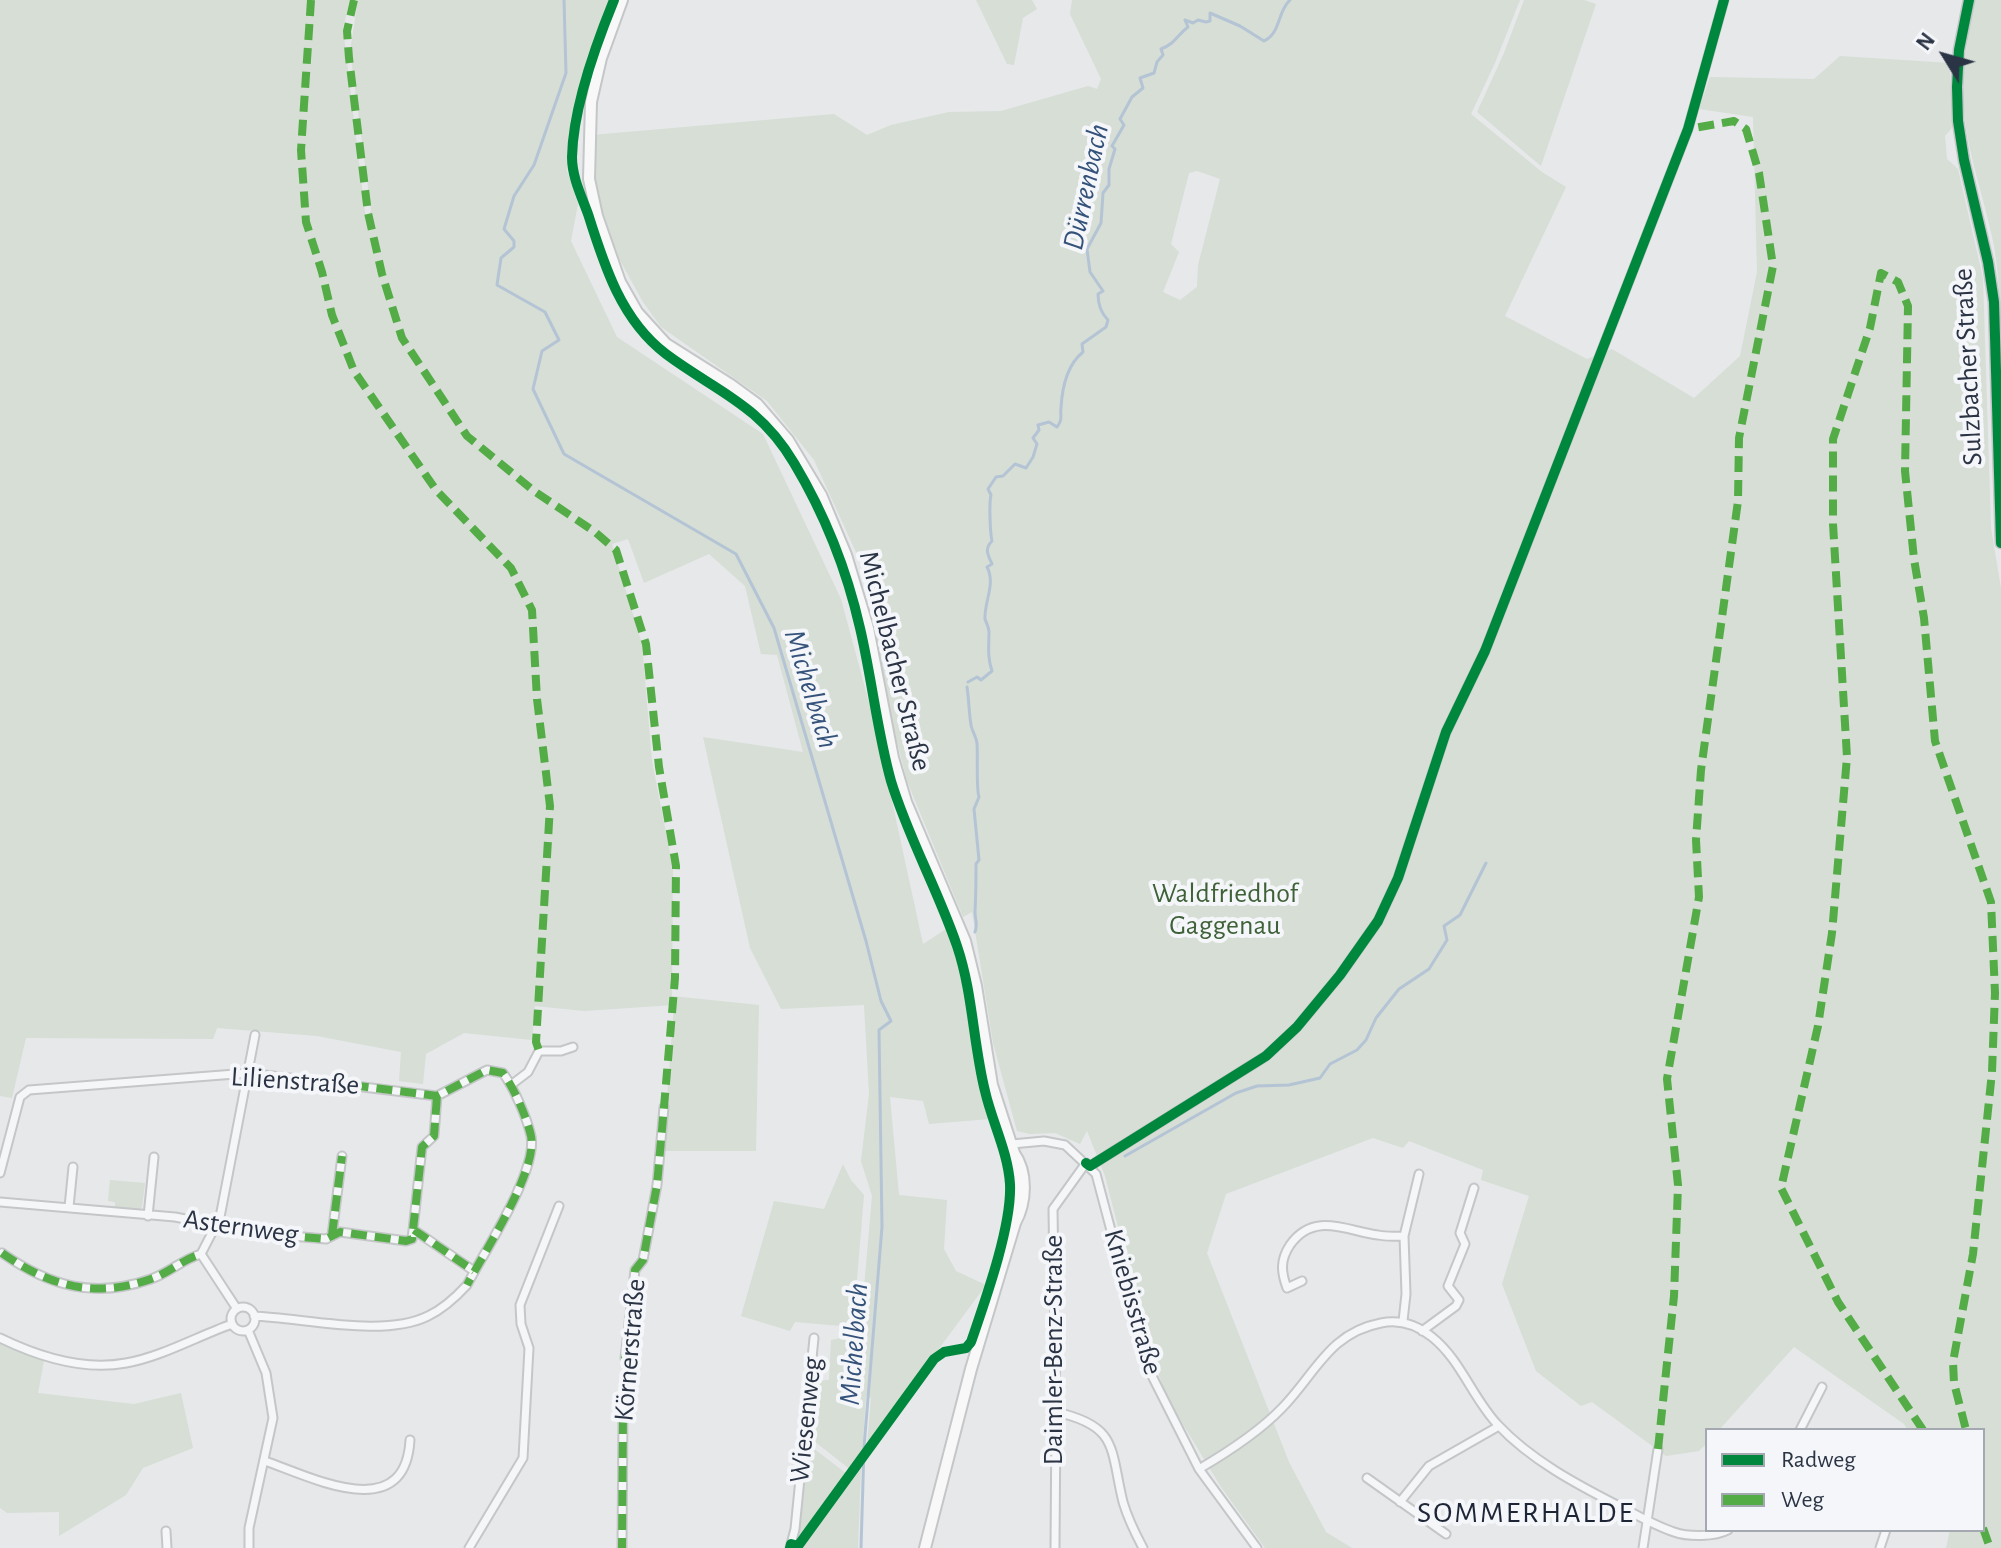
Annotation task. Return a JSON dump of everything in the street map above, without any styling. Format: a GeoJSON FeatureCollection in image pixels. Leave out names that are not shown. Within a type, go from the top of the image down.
{"type":"FeatureCollection","features":[{"type":"Feature","properties":{"kind":"main road","name":"Michelbacher Straße"},"geometry":{"type":"LineString","coordinates":[[622,0],[601,58],[591,102],[589,179],[597,216],[620,282],[637,312],[666,344],[757,404],[788,440],[821,495],[846,555],[868,628],[893,758],[906,802],[965,941],[976,986],[992,1085],[1013,1149],[1021,1163],[1023,1209],[1015,1223],[971,1369],[925,1548]]}},
{"type":"Feature","properties":{"kind":"street"},"geometry":{"type":"LineString","coordinates":[[1013,1149],[1044,1141],[1056,1143],[1073,1151],[1088,1164],[1266,1056],[1297,1027],[1340,975],[1378,921],[1398,878],[1446,732],[1485,651],[1688,129],[1724,0]]}},
{"type":"Feature","properties":{"kind":"street","name":"Sulzbacher Straße"},"geometry":{"type":"LineString","coordinates":[[1969,0],[1959,50],[1958,121],[1994,302],[2001,543]]}},
{"type":"Feature","properties":{"kind":"street"},"geometry":{"type":"LineString","coordinates":[[1,1253],[34,1274],[57,1283],[101,1289],[153,1279],[201,1254],[218,1225],[255,1035]]}},
{"type":"Feature","properties":{"kind":"street"},"geometry":{"type":"LineString","coordinates":[[511,1085],[528,1072],[539,1051],[561,1051],[573,1047]]}},
{"type":"Feature","properties":{"kind":"street"},"geometry":{"type":"LineString","coordinates":[[254,1316],[379,1327],[429,1316],[455,1298],[467,1285],[524,1180],[532,1138],[511,1085],[503,1073],[487,1070],[437,1096],[434,1136],[422,1147],[414,1230],[474,1271]]}},
{"type":"Feature","properties":{"kind":"street","name":"Lilienstraße"},"geometry":{"type":"LineString","coordinates":[[0,1173],[20,1097],[29,1090],[248,1073],[437,1096]]}},
{"type":"Feature","properties":{"kind":"street","name":"Körnerstraße"},"geometry":{"type":"LineString","coordinates":[[622,1548],[623,1414],[631,1405],[633,1369],[625,1358],[635,1270],[643,1260],[657,1185],[664,1107]]}},
{"type":"Feature","properties":{"kind":"street","name":"Asternweg"},"geometry":{"type":"LineString","coordinates":[[332,1235],[342,1156]]}},
{"type":"Feature","properties":{"kind":"street","name":"Asternweg"},"geometry":{"type":"LineString","coordinates":[[148,1216],[154,1157]]}},
{"type":"Feature","properties":{"kind":"street","name":"Daimler-Benz-Straße"},"geometry":{"type":"LineString","coordinates":[[1055,1548],[1053,1209],[1088,1164]]}},
{"type":"Feature","properties":{"kind":"street","name":"Kniebisstraße"},"geometry":{"type":"LineString","coordinates":[[1088,1164],[1101,1187],[1147,1366],[1199,1469],[1257,1548]]}},
{"type":"Feature","properties":{"kind":"street"},"geometry":{"type":"LineString","coordinates":[[69,1207],[73,1167]]}},
{"type":"Feature","properties":{"kind":"street"},"geometry":{"type":"LineString","coordinates":[[1403,1321],[1406,1294],[1404,1236],[1419,1174]]}},
{"type":"Feature","properties":{"kind":"street"},"geometry":{"type":"LineString","coordinates":[[1422,1331],[1456,1306],[1459,1300],[1448,1286],[1465,1244],[1460,1233],[1474,1188]]}},
{"type":"Feature","properties":{"kind":"street","name":"Asternweg"},"geometry":{"type":"LineString","coordinates":[[0,1202],[69,1207],[218,1225],[257,1233],[326,1239],[340,1232],[406,1241],[412,1239],[414,1230]]}},
{"type":"Feature","properties":{"kind":"street"},"geometry":{"type":"LineString","coordinates":[[469,1548],[523,1458],[529,1348],[521,1324],[520,1305],[559,1206]]}},
{"type":"Feature","properties":{"kind":"street"},"geometry":{"type":"LineString","coordinates":[[1302,1281],[1287,1288],[1282,1264],[1291,1244],[1313,1227],[1333,1224],[1376,1235],[1404,1236]]}},
{"type":"Feature","properties":{"kind":"street"},"geometry":{"type":"LineString","coordinates":[[201,1254],[237,1309]]}},
{"type":"Feature","properties":{"kind":"street"},"geometry":{"type":"LineString","coordinates":[[244,1307],[251,1310],[254,1316],[248,1330],[239,1330],[232,1324],[233,1312],[237,1309],[244,1307]]}},
{"type":"Feature","properties":{"kind":"street"},"geometry":{"type":"LineString","coordinates":[[1199,1469],[1247,1437],[1281,1409],[1335,1343],[1360,1328],[1403,1321],[1433,1337],[1499,1426],[1550,1468],[1647,1521],[1676,1533],[1724,1532]]}},
{"type":"Feature","properties":{"kind":"street"},"geometry":{"type":"LineString","coordinates":[[0,1338],[52,1359],[91,1365],[126,1363],[232,1324]]}},
{"type":"Feature","properties":{"kind":"street"},"geometry":{"type":"LineString","coordinates":[[248,1330],[266,1373],[273,1418],[249,1528],[249,1548]]}},
{"type":"Feature","properties":{"kind":"street","name":"Wiesenweg"},"geometry":{"type":"LineString","coordinates":[[790,1548],[795,1529],[814,1338]]}},
{"type":"Feature","properties":{"kind":"street"},"geometry":{"type":"LineString","coordinates":[[1801,1428],[1822,1387]]}},
{"type":"Feature","properties":{"kind":"street"},"geometry":{"type":"LineString","coordinates":[[1056,1412],[1072,1415],[1092,1425],[1103,1432],[1111,1444],[1131,1527],[1143,1548]]}},
{"type":"Feature","properties":{"kind":"street"},"geometry":{"type":"LineString","coordinates":[[1400,1502],[1429,1466],[1499,1426]]}},
{"type":"Feature","properties":{"kind":"street"},"geometry":{"type":"LineString","coordinates":[[265,1461],[337,1486],[371,1490],[388,1484],[404,1467],[409,1457],[410,1440]]}},
{"type":"Feature","properties":{"kind":"street"},"geometry":{"type":"LineString","coordinates":[[1643,1548],[1658,1449]]}},
{"type":"Feature","properties":{"kind":"street"},"geometry":{"type":"LineString","coordinates":[[1367,1478],[1446,1534]]}},
{"type":"Feature","properties":{"kind":"street"},"geometry":{"type":"LineString","coordinates":[[166,1531],[167,1548]]}},
{"type":"Feature","properties":{"kind":"green space"},"geometry":{"type":"Polygon","coordinates":[[[0,0],[350,0],[343,28],[366,221],[371,210],[350,51],[358,0],[610,0],[588,54],[572,120],[567,171],[578,204],[571,241],[617,337],[763,434],[841,599],[877,732],[923,944],[946,929],[968,996],[980,1085],[990,1119],[929,1124],[923,1101],[890,1097],[899,1195],[947,1200],[944,1249],[956,1271],[986,1285],[867,1446],[871,1398],[866,1396],[862,1455],[851,1470],[810,1438],[815,1381],[829,1380],[831,1340],[860,1334],[872,1196],[861,1161],[869,1094],[864,1005],[781,1009],[750,948],[703,737],[803,752],[777,655],[761,654],[745,586],[709,554],[644,583],[628,539],[612,544],[642,644],[652,761],[673,868],[672,996],[759,1005],[756,1151],[663,1151],[674,1005],[584,1011],[535,1006],[532,1040],[464,1033],[426,1054],[423,1084],[399,1081],[401,1052],[317,1036],[217,1028],[213,1039],[26,1038],[12,1098],[0,1096],[0,0]]]}},
{"type":"Feature","properties":{"kind":"green space"},"geometry":{"type":"Polygon","coordinates":[[[976,0],[1032,0],[1037,9],[1023,18],[1014,65],[1007,64],[976,0]]]}},
{"type":"Feature","properties":{"kind":"green space","name":"Waldfriedhof Gaggenau"},"geometry":{"type":"Polygon","coordinates":[[[1072,0],[1520,0],[1471,114],[1542,172],[1566,187],[1505,316],[1587,359],[1612,349],[1694,398],[1740,356],[1757,272],[1753,117],[1699,109],[1710,77],[1814,79],[1840,56],[1950,63],[1952,128],[1945,136],[1947,159],[1958,169],[1983,278],[1991,528],[2001,588],[2001,1548],[1946,1548],[1950,1532],[1985,1532],[1985,1428],[1907,1428],[1794,1347],[1721,1428],[1705,1428],[1705,1445],[1699,1451],[1666,1456],[1592,1402],[1581,1406],[1536,1371],[1502,1284],[1529,1196],[1481,1180],[1483,1170],[1409,1141],[1403,1148],[1373,1138],[1226,1194],[1207,1253],[1289,1462],[1326,1532],[1352,1548],[1265,1548],[1221,1487],[1167,1398],[1149,1347],[1105,1176],[1087,1131],[1080,1144],[1055,1133],[1017,1131],[993,1043],[972,912],[963,917],[907,781],[886,698],[865,572],[814,460],[767,401],[661,327],[617,255],[597,194],[592,135],[834,114],[867,135],[891,125],[949,112],[1001,111],[1088,86],[1097,89],[1101,79],[1070,14],[1072,0]],[[1197,171],[1189,173],[1171,244],[1179,252],[1163,292],[1180,300],[1197,287],[1198,265],[1220,179],[1197,171]]]}},
{"type":"Feature","properties":{"kind":"green space"},"geometry":{"type":"Polygon","coordinates":[[[1524,0],[1584,0],[1596,4],[1541,166],[1477,112],[1524,0]]]}},
{"type":"Feature","properties":{"kind":"green space"},"geometry":{"type":"Polygon","coordinates":[[[1975,0],[2001,0],[2001,350],[1994,246],[1970,150],[1964,111],[1964,68],[1975,0]]]}},
{"type":"Feature","properties":{"kind":"green space"},"geometry":{"type":"Polygon","coordinates":[[[843,1164],[864,1195],[853,1327],[795,1322],[790,1331],[741,1316],[774,1201],[824,1209],[843,1164]]]}},
{"type":"Feature","properties":{"kind":"green space"},"geometry":{"type":"Polygon","coordinates":[[[110,1180],[145,1183],[142,1207],[138,1210],[115,1208],[115,1202],[108,1201],[110,1180]]]}},
{"type":"Feature","properties":{"kind":"green space"},"geometry":{"type":"Polygon","coordinates":[[[0,1334],[45,1355],[38,1393],[134,1404],[181,1393],[193,1448],[143,1468],[126,1495],[59,1536],[59,1512],[7,1513],[0,1508],[0,1334]]]}},
{"type":"Feature","properties":{"kind":"green space"},"geometry":{"type":"Polygon","coordinates":[[[809,1445],[847,1474],[802,1536],[799,1535],[809,1445]]]}},
{"type":"Feature","properties":{"kind":"green space"},"geometry":{"type":"Polygon","coordinates":[[[861,1468],[858,1548],[800,1548],[858,1469],[861,1468]]]}},
{"type":"Feature","properties":{"kind":"waterway","name":"Michelbach"},"geometry":{"type":"LineString","coordinates":[[564,0],[566,73],[534,165],[514,196],[504,229],[514,241],[514,247],[501,258],[497,285],[545,312],[559,340],[542,351],[533,389],[564,454],[736,554],[774,628],[881,1001],[891,1021],[879,1030],[882,1227],[864,1447],[861,1548]]}},
{"type":"Feature","properties":{"kind":"waterway","name":"Dürrenbach"},"geometry":{"type":"LineString","coordinates":[[968,682],[977,677],[981,680],[992,671],[989,630],[985,619],[990,586],[987,567],[992,564],[988,552],[992,541],[991,495],[988,489],[996,477],[1003,476],[1015,464],[1026,468],[1037,444],[1033,438],[1039,430],[1038,425],[1049,422],[1057,427],[1061,420],[1069,370],[1083,352],[1082,344],[1106,327],[1108,320],[1099,304],[1098,294],[1103,291],[1090,272],[1087,249],[1101,223],[1103,193],[1109,185],[1109,169],[1115,149],[1112,146],[1124,125],[1120,119],[1132,97],[1143,88],[1140,78],[1154,73],[1163,55],[1161,49],[1188,27],[1185,20],[1193,23],[1210,21],[1210,13],[1264,41],[1273,33],[1290,0]]}},
{"type":"Feature","properties":{"kind":"waterway","name":"Dürrenbach"},"geometry":{"type":"LineString","coordinates":[[967,687],[971,725],[977,742],[979,797],[974,809],[979,860],[976,864],[975,932]]}},
{"type":"Feature","properties":{"kind":"waterway"},"geometry":{"type":"LineString","coordinates":[[1125,1156],[1236,1093],[1257,1086],[1289,1085],[1320,1078],[1330,1064],[1357,1050],[1366,1040],[1376,1018],[1399,989],[1429,969],[1447,940],[1444,926],[1460,915],[1486,863]]}},
{"type":"Feature","properties":{"kind":"marked path"},"geometry":{"type":"LineString","coordinates":[[311,0],[301,150],[306,222],[332,315],[354,371],[436,490],[511,568],[532,610],[537,699],[550,806],[536,1042],[539,1051]]}},
{"type":"Feature","properties":{"kind":"marked path"},"geometry":{"type":"LineString","coordinates":[[354,0],[347,31],[368,213],[382,274],[402,338],[467,436],[534,491],[616,550],[646,644],[659,767],[676,866],[675,978],[657,1185],[643,1260],[635,1270],[625,1358],[633,1369],[631,1405],[623,1414],[622,1548]]}},
{"type":"Feature","properties":{"kind":"marked path"},"geometry":{"type":"LineString","coordinates":[[1658,1449],[1674,1296],[1678,1185],[1667,1079],[1699,897],[1696,840],[1701,770],[1738,501],[1739,438],[1773,266],[1759,173],[1746,129],[1734,121],[1688,129]]}},
{"type":"Feature","properties":{"kind":"marked path"},"geometry":{"type":"LineString","coordinates":[[1922,1428],[1838,1302],[1781,1188],[1818,1026],[1832,933],[1847,757],[1833,524],[1833,439],[1870,328],[1881,273],[1898,282],[1908,306],[1905,471],[1924,618],[1935,741],[1991,902],[1995,993],[1992,1072],[1973,1254],[1953,1362],[1954,1383],[1965,1428]]}},
{"type":"Feature","properties":{"kind":"marked path"},"geometry":{"type":"LineString","coordinates":[[305,1079],[437,1096],[487,1070],[503,1073],[526,1121],[531,1136],[531,1151],[518,1190],[467,1285]]}},
{"type":"Feature","properties":{"kind":"marked path"},"geometry":{"type":"LineString","coordinates":[[257,1233],[326,1239],[340,1232],[406,1241],[412,1239],[422,1147],[434,1136],[437,1096]]}},
{"type":"Feature","properties":{"kind":"marked path"},"geometry":{"type":"LineString","coordinates":[[332,1235],[342,1156]]}},
{"type":"Feature","properties":{"kind":"marked path"},"geometry":{"type":"LineString","coordinates":[[414,1230],[474,1271]]}},
{"type":"Feature","properties":{"kind":"marked path"},"geometry":{"type":"LineString","coordinates":[[2,1253],[37,1274],[73,1286],[91,1288],[110,1288],[151,1279],[201,1254]]}},
{"type":"Feature","properties":{"kind":"marked path"},"geometry":{"type":"LineString","coordinates":[[1984,1532],[1990,1548]]}},
{"type":"Feature","properties":{"kind":"cycle path"},"geometry":{"type":"LineString","coordinates":[[614,0],[593,56],[576,118],[572,157],[577,186],[608,272],[637,325],[666,354],[736,401],[766,426],[794,463],[825,522],[855,607],[891,781],[962,964],[981,1073],[1010,1184],[1002,1242],[971,1342],[966,1348],[944,1352],[934,1359],[798,1546],[791,1544],[790,1548]]}},
{"type":"Feature","properties":{"kind":"cycle path"},"geometry":{"type":"LineString","coordinates":[[1086,1163],[1090,1166],[1266,1056],[1297,1027],[1340,975],[1378,921],[1398,878],[1446,732],[1485,651],[1688,129],[1724,0]]}},
{"type":"Feature","properties":{"kind":"cycle path"},"geometry":{"type":"LineString","coordinates":[[1969,0],[1959,50],[1958,121],[1994,302],[2001,543]]}},
{"type":"Feature","properties":{"kind":"district","name":"SOMMERHALDE"},"geometry":{"type":"Point","coordinates":[1526,1513]}}]}
